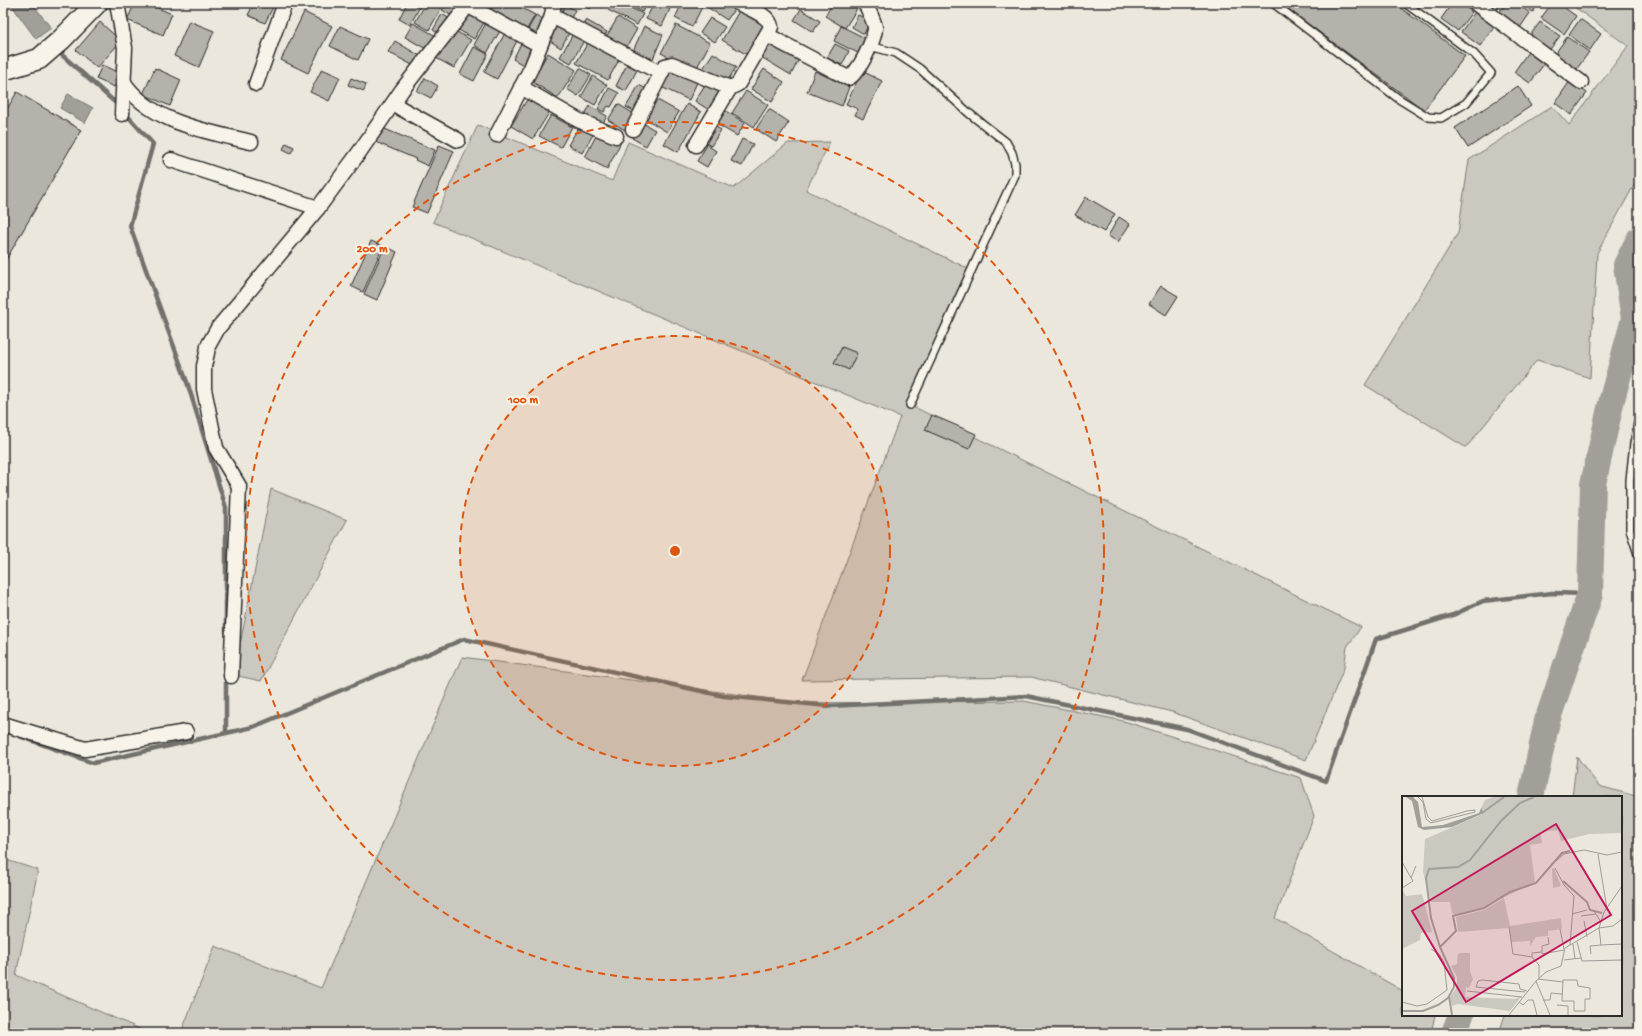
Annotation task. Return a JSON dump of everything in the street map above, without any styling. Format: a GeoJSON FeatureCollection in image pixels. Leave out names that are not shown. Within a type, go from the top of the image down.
{"type":"FeatureCollection","features":[{"type":"Feature","properties":{"kind":"street"},"geometry":{"type":"LineString","coordinates":[[3,70],[38,60],[61,40],[97,3]]}},
{"type":"Feature","properties":{"kind":"street"},"geometry":{"type":"LineString","coordinates":[[117,3],[125,48],[122,108]]}},
{"type":"Feature","properties":{"kind":"street"},"geometry":{"type":"LineString","coordinates":[[256,84],[285,3]]}},
{"type":"Feature","properties":{"kind":"street"},"geometry":{"type":"LineString","coordinates":[[696,145],[730,88],[738,84],[771,27],[771,23],[766,19],[738,3]]}},
{"type":"Feature","properties":{"kind":"street"},"geometry":{"type":"LineString","coordinates":[[767,35],[848,78],[852,77],[874,38],[875,28],[865,3]]}},
{"type":"Feature","properties":{"kind":"street"},"geometry":{"type":"LineString","coordinates":[[1474,3],[1582,82]]}},
{"type":"Feature","properties":{"kind":"street"},"geometry":{"type":"LineString","coordinates":[[231,676],[239,486],[216,448],[204,389],[204,366],[208,346],[218,328],[318,208],[467,4],[540,45]]}},
{"type":"Feature","properties":{"kind":"street"},"geometry":{"type":"LineString","coordinates":[[497,135],[531,68],[553,10],[653,69]]}},
{"type":"Feature","properties":{"kind":"street"},"geometry":{"type":"LineString","coordinates":[[633,129],[665,66],[668,64],[672,64],[730,88]]}},
{"type":"Feature","properties":{"kind":"street"},"geometry":{"type":"LineString","coordinates":[[124,81],[131,92],[144,104],[167,118],[196,128],[251,142]]}},
{"type":"Feature","properties":{"kind":"street"},"geometry":{"type":"LineString","coordinates":[[521,87],[578,120],[616,136]]}},
{"type":"Feature","properties":{"kind":"street"},"geometry":{"type":"LineString","coordinates":[[393,104],[458,140]]}},
{"type":"Feature","properties":{"kind":"street"},"geometry":{"type":"LineString","coordinates":[[172,160],[318,208]]}},
{"type":"Feature","properties":{"kind":"street"},"geometry":{"type":"LineString","coordinates":[[3,724],[85,749],[186,732]]}},
{"type":"Feature","properties":{"kind":"lane"},"geometry":{"type":"LineString","coordinates":[[1273,3],[1399,99],[1428,117],[1441,118],[1466,103],[1491,73],[1474,54],[1405,3]]}},
{"type":"Feature","properties":{"kind":"lane"},"geometry":{"type":"LineString","coordinates":[[870,46],[896,53],[920,69],[970,114],[1006,142],[1012,153],[1015,164],[1015,175],[910,405]]}},
{"type":"Feature","properties":{"kind":"lane"},"geometry":{"type":"LineString","coordinates":[[1639,418],[1634,443],[1630,480],[1630,530],[1639,557]]}},
{"type":"Feature","properties":{"kind":"shaded area"},"geometry":{"type":"Polygon","coordinates":[[[10,3],[32,3],[51,28],[36,39],[10,3]]]}},
{"type":"Feature","properties":{"kind":"shaded area"},"geometry":{"type":"Polygon","coordinates":[[[1569,3],[1639,3],[1639,176],[1597,253],[1590,378],[1537,360],[1465,447],[1365,385],[1458,233],[1469,160],[1552,106],[1569,125],[1628,46],[1569,3]]]}},
{"type":"Feature","properties":{"kind":"shaded area"},"geometry":{"type":"Polygon","coordinates":[[[68,94],[93,108],[85,123],[60,108],[68,94]]]}},
{"type":"Feature","properties":{"kind":"shaded area"},"geometry":{"type":"Polygon","coordinates":[[[478,125],[612,181],[628,142],[734,188],[788,143],[830,142],[806,190],[971,270],[914,407],[1361,627],[1347,647],[1344,668],[1306,760],[1172,712],[1031,677],[802,680],[900,417],[433,222],[478,125]]]}},
{"type":"Feature","properties":{"kind":"shaded area"},"geometry":{"type":"Polygon","coordinates":[[[271,489],[347,520],[261,681],[234,675],[271,489]]]}},
{"type":"Feature","properties":{"kind":"shaded area"},"geometry":{"type":"Polygon","coordinates":[[[462,657],[801,703],[1024,701],[1124,721],[1301,778],[1314,816],[1275,918],[1402,990],[1402,1016],[1435,1016],[1431,1033],[181,1033],[215,946],[321,988],[462,657]]]}},
{"type":"Feature","properties":{"kind":"shaded area"},"geometry":{"type":"Polygon","coordinates":[[[1577,757],[1599,786],[1639,797],[1639,1033],[1499,1033],[1505,1016],[1622,1016],[1622,796],[1572,796],[1577,757]]]}},
{"type":"Feature","properties":{"kind":"shaded area"},"geometry":{"type":"Polygon","coordinates":[[[3,859],[38,870],[16,975],[149,1033],[3,1033],[3,859]]]}},
{"type":"Feature","properties":{"kind":"building"},"geometry":{"type":"Polygon","coordinates":[[[135,3],[146,3],[172,14],[163,35],[127,20],[135,3]]]}},
{"type":"Feature","properties":{"kind":"building"},"geometry":{"type":"Polygon","coordinates":[[[254,3],[275,3],[265,23],[248,15],[254,3]]]}},
{"type":"Feature","properties":{"kind":"building"},"geometry":{"type":"Polygon","coordinates":[[[407,3],[422,3],[410,25],[399,19],[407,3]]]}},
{"type":"Feature","properties":{"kind":"building"},"geometry":{"type":"Polygon","coordinates":[[[426,3],[444,3],[429,30],[415,22],[426,3]]]}},
{"type":"Feature","properties":{"kind":"building"},"geometry":{"type":"Polygon","coordinates":[[[447,3],[459,8],[454,17],[442,10],[447,3]]]}},
{"type":"Feature","properties":{"kind":"building"},"geometry":{"type":"Polygon","coordinates":[[[494,3],[513,3],[535,15],[526,31],[490,11],[494,3]]]}},
{"type":"Feature","properties":{"kind":"building"},"geometry":{"type":"Polygon","coordinates":[[[577,3],[593,3],[590,9],[577,3]]]}},
{"type":"Feature","properties":{"kind":"building"},"geometry":{"type":"Polygon","coordinates":[[[621,3],[643,14],[637,25],[608,10],[611,5],[618,9],[621,3]]]}},
{"type":"Feature","properties":{"kind":"building"},"geometry":{"type":"Polygon","coordinates":[[[626,3],[647,3],[642,12],[626,3]]]}},
{"type":"Feature","properties":{"kind":"building"},"geometry":{"type":"Polygon","coordinates":[[[654,3],[658,3],[670,9],[662,26],[646,19],[654,3]]]}},
{"type":"Feature","properties":{"kind":"building"},"geometry":{"type":"Polygon","coordinates":[[[682,3],[698,3],[703,5],[692,27],[675,18],[682,3]]]}},
{"type":"Feature","properties":{"kind":"building"},"geometry":{"type":"Polygon","coordinates":[[[709,3],[734,3],[737,5],[727,20],[707,7],[709,3]]]}},
{"type":"Feature","properties":{"kind":"building"},"geometry":{"type":"Polygon","coordinates":[[[833,3],[860,4],[845,28],[825,16],[833,3]]]}},
{"type":"Feature","properties":{"kind":"building"},"geometry":{"type":"Polygon","coordinates":[[[1280,3],[1394,3],[1465,56],[1424,110],[1280,3]]]}},
{"type":"Feature","properties":{"kind":"building"},"geometry":{"type":"Polygon","coordinates":[[[1452,3],[1460,3],[1472,12],[1458,31],[1441,19],[1452,3]]]}},
{"type":"Feature","properties":{"kind":"building"},"geometry":{"type":"Polygon","coordinates":[[[1485,3],[1501,3],[1496,11],[1485,3]]]}},
{"type":"Feature","properties":{"kind":"building"},"geometry":{"type":"Polygon","coordinates":[[[1506,3],[1516,3],[1530,13],[1519,29],[1498,14],[1506,3]]]}},
{"type":"Feature","properties":{"kind":"building"},"geometry":{"type":"Polygon","coordinates":[[[1520,3],[1539,3],[1533,12],[1520,3]]]}},
{"type":"Feature","properties":{"kind":"building"},"geometry":{"type":"Polygon","coordinates":[[[1552,3],[1558,3],[1576,16],[1564,34],[1541,18],[1552,3]]]}},
{"type":"Feature","properties":{"kind":"building"},"geometry":{"type":"Polygon","coordinates":[[[565,5],[575,10],[570,20],[560,16],[565,5]]]}},
{"type":"Feature","properties":{"kind":"building"},"geometry":{"type":"Polygon","coordinates":[[[801,9],[820,21],[813,32],[794,20],[801,9]]]}},
{"type":"Feature","properties":{"kind":"building"},"geometry":{"type":"Polygon","coordinates":[[[468,11],[485,21],[474,39],[457,29],[468,11]]]}},
{"type":"Feature","properties":{"kind":"building"},"geometry":{"type":"Polygon","coordinates":[[[739,11],[766,27],[749,56],[722,40],[739,11]]]}},
{"type":"Feature","properties":{"kind":"building"},"geometry":{"type":"Polygon","coordinates":[[[304,12],[332,26],[308,73],[281,60],[304,12]]]}},
{"type":"Feature","properties":{"kind":"building"},"geometry":{"type":"Polygon","coordinates":[[[1475,12],[1495,26],[1480,46],[1461,32],[1475,12]]]}},
{"type":"Feature","properties":{"kind":"building"},"geometry":{"type":"Polygon","coordinates":[[[442,14],[450,19],[441,35],[433,30],[442,14]]]}},
{"type":"Feature","properties":{"kind":"building"},"geometry":{"type":"Polygon","coordinates":[[[536,15],[548,22],[538,40],[526,33],[536,15]]]}},
{"type":"Feature","properties":{"kind":"building"},"geometry":{"type":"Polygon","coordinates":[[[858,15],[870,21],[864,34],[852,27],[858,15]]]}},
{"type":"Feature","properties":{"kind":"building"},"geometry":{"type":"Polygon","coordinates":[[[618,17],[637,29],[625,50],[605,39],[618,17]]]}},
{"type":"Feature","properties":{"kind":"building"},"geometry":{"type":"Polygon","coordinates":[[[710,18],[725,27],[715,42],[700,33],[710,18]]]}},
{"type":"Feature","properties":{"kind":"building"},"geometry":{"type":"Polygon","coordinates":[[[1580,19],[1601,34],[1590,50],[1569,35],[1580,19]]]}},
{"type":"Feature","properties":{"kind":"building"},"geometry":{"type":"Polygon","coordinates":[[[586,20],[607,32],[604,38],[583,25],[586,20]]]}},
{"type":"Feature","properties":{"kind":"building"},"geometry":{"type":"Polygon","coordinates":[[[189,21],[214,31],[199,67],[174,56],[189,21]]]}},
{"type":"Feature","properties":{"kind":"building"},"geometry":{"type":"Polygon","coordinates":[[[100,22],[121,41],[97,68],[76,50],[100,22]]]}},
{"type":"Feature","properties":{"kind":"building"},"geometry":{"type":"Polygon","coordinates":[[[1540,22],[1560,36],[1548,52],[1528,38],[1540,22]]]}},
{"type":"Feature","properties":{"kind":"building"},"geometry":{"type":"Polygon","coordinates":[[[413,23],[436,36],[428,50],[405,37],[413,23]]]}},
{"type":"Feature","properties":{"kind":"building"},"geometry":{"type":"Polygon","coordinates":[[[486,23],[500,31],[487,53],[474,45],[486,23]]]}},
{"type":"Feature","properties":{"kind":"building"},"geometry":{"type":"Polygon","coordinates":[[[556,23],[570,31],[561,48],[547,39],[556,23]]]}},
{"type":"Feature","properties":{"kind":"building"},"geometry":{"type":"Polygon","coordinates":[[[676,25],[710,43],[695,71],[661,53],[676,25]]]}},
{"type":"Feature","properties":{"kind":"building"},"geometry":{"type":"Polygon","coordinates":[[[340,26],[368,39],[358,60],[330,46],[340,26]]]}},
{"type":"Feature","properties":{"kind":"building"},"geometry":{"type":"Polygon","coordinates":[[[644,26],[663,35],[653,59],[633,51],[644,26]]]}},
{"type":"Feature","properties":{"kind":"building"},"geometry":{"type":"Polygon","coordinates":[[[841,26],[865,38],[858,53],[834,41],[841,26]]]}},
{"type":"Feature","properties":{"kind":"building"},"geometry":{"type":"Polygon","coordinates":[[[452,29],[471,40],[454,68],[436,58],[452,29]]]}},
{"type":"Feature","properties":{"kind":"building"},"geometry":{"type":"Polygon","coordinates":[[[574,32],[585,39],[571,63],[560,57],[574,32]]]}},
{"type":"Feature","properties":{"kind":"building"},"geometry":{"type":"Polygon","coordinates":[[[505,33],[518,39],[497,79],[484,72],[505,33]]]}},
{"type":"Feature","properties":{"kind":"building"},"geometry":{"type":"Polygon","coordinates":[[[1567,37],[1589,52],[1576,70],[1554,55],[1567,37]]]}},
{"type":"Feature","properties":{"kind":"building"},"geometry":{"type":"Polygon","coordinates":[[[590,39],[621,56],[608,80],[576,63],[590,39]]]}},
{"type":"Feature","properties":{"kind":"building"},"geometry":{"type":"Polygon","coordinates":[[[772,39],[801,55],[791,75],[761,57],[772,39]]]}},
{"type":"Feature","properties":{"kind":"building"},"geometry":{"type":"Polygon","coordinates":[[[523,40],[538,48],[527,67],[513,59],[523,40]]]}},
{"type":"Feature","properties":{"kind":"building"},"geometry":{"type":"Polygon","coordinates":[[[395,41],[420,56],[414,66],[388,52],[395,41]]]}},
{"type":"Feature","properties":{"kind":"building"},"geometry":{"type":"Polygon","coordinates":[[[835,44],[849,51],[842,65],[827,58],[835,44]]]}},
{"type":"Feature","properties":{"kind":"building"},"geometry":{"type":"Polygon","coordinates":[[[474,47],[488,54],[474,81],[460,74],[474,47]]]}},
{"type":"Feature","properties":{"kind":"building"},"geometry":{"type":"Polygon","coordinates":[[[1528,52],[1544,64],[1530,83],[1514,72],[1528,52]]]}},
{"type":"Feature","properties":{"kind":"building"},"geometry":{"type":"Polygon","coordinates":[[[548,53],[576,70],[558,98],[531,81],[548,53]]]}},
{"type":"Feature","properties":{"kind":"building"},"geometry":{"type":"Polygon","coordinates":[[[713,53],[736,67],[725,85],[702,70],[713,53]]]}},
{"type":"Feature","properties":{"kind":"building"},"geometry":{"type":"Polygon","coordinates":[[[627,64],[637,70],[626,91],[616,86],[627,64]]]}},
{"type":"Feature","properties":{"kind":"building"},"geometry":{"type":"Polygon","coordinates":[[[102,65],[120,73],[114,87],[96,79],[102,65]]]}},
{"type":"Feature","properties":{"kind":"building"},"geometry":{"type":"Polygon","coordinates":[[[670,66],[698,80],[689,100],[661,87],[670,66]]]}},
{"type":"Feature","properties":{"kind":"building"},"geometry":{"type":"Polygon","coordinates":[[[155,68],[181,80],[170,106],[143,94],[155,68]]]}},
{"type":"Feature","properties":{"kind":"building"},"geometry":{"type":"Polygon","coordinates":[[[580,68],[591,75],[578,96],[567,89],[580,68]]]}},
{"type":"Feature","properties":{"kind":"building"},"geometry":{"type":"Polygon","coordinates":[[[322,69],[340,77],[329,101],[310,92],[322,69]]]}},
{"type":"Feature","properties":{"kind":"building"},"geometry":{"type":"Polygon","coordinates":[[[764,69],[784,82],[772,102],[751,89],[764,69]]]}},
{"type":"Feature","properties":{"kind":"building"},"geometry":{"type":"Polygon","coordinates":[[[815,71],[849,87],[842,106],[807,92],[815,71]]]}},
{"type":"Feature","properties":{"kind":"building"},"geometry":{"type":"Polygon","coordinates":[[[862,71],[882,81],[863,119],[855,115],[858,109],[846,104],[862,71]]]}},
{"type":"Feature","properties":{"kind":"building"},"geometry":{"type":"Polygon","coordinates":[[[593,76],[607,85],[595,105],[581,97],[593,76]]]}},
{"type":"Feature","properties":{"kind":"building"},"geometry":{"type":"Polygon","coordinates":[[[351,78],[366,84],[364,91],[348,85],[351,78]]]}},
{"type":"Feature","properties":{"kind":"building"},"geometry":{"type":"Polygon","coordinates":[[[425,78],[438,86],[431,98],[417,91],[425,78]]]}},
{"type":"Feature","properties":{"kind":"building"},"geometry":{"type":"Polygon","coordinates":[[[1570,81],[1587,93],[1571,115],[1555,103],[1570,81]]]}},
{"type":"Feature","properties":{"kind":"building"},"geometry":{"type":"Polygon","coordinates":[[[706,83],[723,94],[712,112],[695,101],[706,83]]]}},
{"type":"Feature","properties":{"kind":"building"},"geometry":{"type":"Polygon","coordinates":[[[639,85],[646,89],[634,111],[626,107],[639,85]]]}},
{"type":"Feature","properties":{"kind":"building"},"geometry":{"type":"Polygon","coordinates":[[[1518,86],[1531,106],[1468,148],[1455,128],[1518,86]]]}},
{"type":"Feature","properties":{"kind":"building"},"geometry":{"type":"Polygon","coordinates":[[[609,88],[619,93],[611,107],[608,106],[604,112],[598,109],[609,88]]]}},
{"type":"Feature","properties":{"kind":"building"},"geometry":{"type":"Polygon","coordinates":[[[746,91],[768,105],[754,127],[732,113],[746,91]]]}},
{"type":"Feature","properties":{"kind":"building"},"geometry":{"type":"Polygon","coordinates":[[[17,92],[81,130],[3,265],[3,116],[17,92]]]}},
{"type":"Feature","properties":{"kind":"building"},"geometry":{"type":"Polygon","coordinates":[[[652,97],[679,112],[667,132],[641,116],[652,97]]]}},
{"type":"Feature","properties":{"kind":"building"},"geometry":{"type":"Polygon","coordinates":[[[528,98],[550,111],[533,139],[511,126],[528,98]]]}},
{"type":"Feature","properties":{"kind":"building"},"geometry":{"type":"Polygon","coordinates":[[[618,104],[634,114],[625,130],[608,120],[618,104]]]}},
{"type":"Feature","properties":{"kind":"building"},"geometry":{"type":"Polygon","coordinates":[[[687,104],[701,112],[678,152],[664,144],[687,104]]]}},
{"type":"Feature","properties":{"kind":"building"},"geometry":{"type":"Polygon","coordinates":[[[590,106],[607,116],[600,128],[583,117],[590,106]]]}},
{"type":"Feature","properties":{"kind":"building"},"geometry":{"type":"Polygon","coordinates":[[[721,108],[745,123],[737,136],[713,122],[721,108]]]}},
{"type":"Feature","properties":{"kind":"building"},"geometry":{"type":"Polygon","coordinates":[[[769,109],[789,122],[776,142],[756,129],[769,109]]]}},
{"type":"Feature","properties":{"kind":"building"},"geometry":{"type":"Polygon","coordinates":[[[551,115],[572,127],[561,147],[539,136],[551,115]]]}},
{"type":"Feature","properties":{"kind":"building"},"geometry":{"type":"Polygon","coordinates":[[[641,122],[655,130],[646,146],[632,138],[641,122]]]}},
{"type":"Feature","properties":{"kind":"building"},"geometry":{"type":"Polygon","coordinates":[[[580,125],[594,133],[582,153],[568,145],[580,125]]]}},
{"type":"Feature","properties":{"kind":"building"},"geometry":{"type":"Polygon","coordinates":[[[713,125],[721,130],[711,146],[703,141],[713,125]]]}},
{"type":"Feature","properties":{"kind":"building"},"geometry":{"type":"Polygon","coordinates":[[[380,127],[435,150],[428,166],[415,160],[416,159],[373,141],[380,127]]]}},
{"type":"Feature","properties":{"kind":"building"},"geometry":{"type":"Polygon","coordinates":[[[599,130],[621,142],[607,169],[585,157],[599,130]]]}},
{"type":"Feature","properties":{"kind":"building"},"geometry":{"type":"Polygon","coordinates":[[[742,139],[753,144],[742,166],[731,161],[742,139]]]}},
{"type":"Feature","properties":{"kind":"building"},"geometry":{"type":"Polygon","coordinates":[[[286,143],[294,147],[291,153],[283,149],[286,143]]]}},
{"type":"Feature","properties":{"kind":"building"},"geometry":{"type":"Polygon","coordinates":[[[439,145],[454,151],[427,213],[412,207],[439,145]]]}},
{"type":"Feature","properties":{"kind":"building"},"geometry":{"type":"Polygon","coordinates":[[[707,145],[716,151],[707,167],[697,161],[707,145]]]}},
{"type":"Feature","properties":{"kind":"building"},"geometry":{"type":"Polygon","coordinates":[[[1086,197],[1115,214],[1104,232],[1075,215],[1086,197]]]}},
{"type":"Feature","properties":{"kind":"building"},"geometry":{"type":"Polygon","coordinates":[[[1119,217],[1130,224],[1118,242],[1108,236],[1119,217]]]}},
{"type":"Feature","properties":{"kind":"building"},"geometry":{"type":"Polygon","coordinates":[[[371,241],[383,246],[363,292],[351,286],[371,241]]]}},
{"type":"Feature","properties":{"kind":"building"},"geometry":{"type":"Polygon","coordinates":[[[385,246],[397,252],[377,300],[364,294],[385,246]]]}},
{"type":"Feature","properties":{"kind":"building"},"geometry":{"type":"Polygon","coordinates":[[[1161,286],[1178,296],[1166,315],[1149,304],[1161,286]]]}},
{"type":"Feature","properties":{"kind":"building"},"geometry":{"type":"Polygon","coordinates":[[[842,347],[857,353],[849,370],[834,363],[842,347]]]}},
{"type":"Feature","properties":{"kind":"building"},"geometry":{"type":"Polygon","coordinates":[[[932,415],[976,434],[969,449],[925,430],[932,415]]]}},
{"type":"Feature","properties":{"kind":"waterway"},"geometry":{"type":"LineString","coordinates":[[62,55],[119,106]]}},
{"type":"Feature","properties":{"kind":"waterway"},"geometry":{"type":"LineString","coordinates":[[125,113],[153,144],[130,226],[188,385],[226,508],[226,632]]}},
{"type":"Feature","properties":{"kind":"waterway"},"geometry":{"type":"LineString","coordinates":[[1531,796],[1547,721],[1590,594],[1593,484],[1612,399],[1634,319],[1626,265],[1639,239]]}},
{"type":"Feature","properties":{"kind":"waterway"},"geometry":{"type":"LineString","coordinates":[[19,736],[93,763],[253,727],[464,639],[724,696],[829,706],[1026,696],[1187,729],[1326,781],[1376,639],[1453,615],[1483,601],[1552,593],[1590,594]]}},
{"type":"Feature","properties":{"kind":"waterway"},"geometry":{"type":"LineString","coordinates":[[226,675],[226,733]]}},
{"type":"Feature","properties":{"kind":"waterway"},"geometry":{"type":"LineString","coordinates":[[1454,1033],[1461,1016]]}}]}
